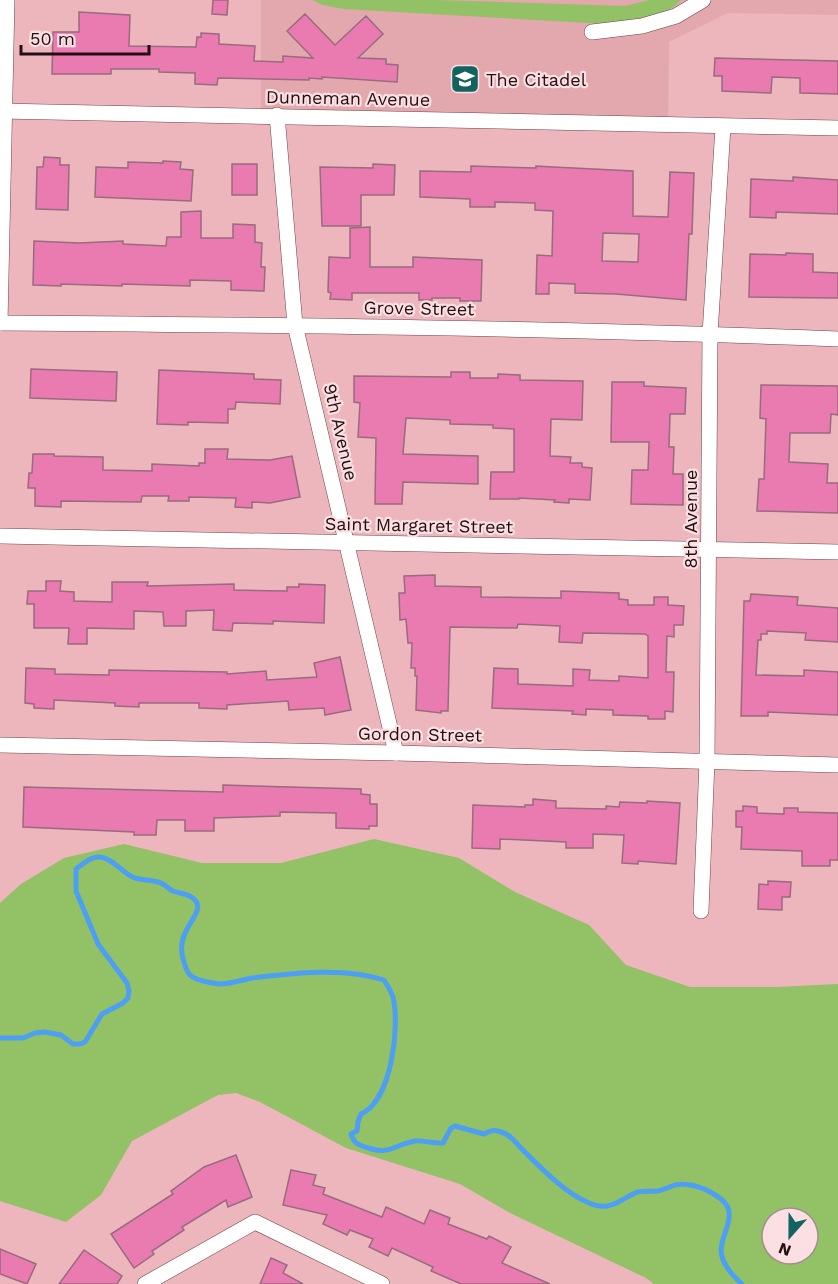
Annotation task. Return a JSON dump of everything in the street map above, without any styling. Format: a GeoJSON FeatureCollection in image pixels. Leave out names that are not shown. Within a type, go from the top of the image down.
{"type":"FeatureCollection","features":[{"type":"Feature","properties":{"kind":"street"},"geometry":{"type":"LineString","coordinates":[[0,323],[2,111],[8,0]]}},
{"type":"Feature","properties":{"kind":"street"},"geometry":{"type":"LineString","coordinates":[[592,32],[642,26],[676,16],[703,0]]}},
{"type":"Feature","properties":{"kind":"street","name":"Dunneman Avenue"},"geometry":{"type":"LineString","coordinates":[[2,111],[838,128]]}},
{"type":"Feature","properties":{"kind":"street","name":"9th Avenue"},"geometry":{"type":"LineString","coordinates":[[277,115],[295,326],[396,753]]}},
{"type":"Feature","properties":{"kind":"street","name":"8th Avenue"},"geometry":{"type":"LineString","coordinates":[[701,911],[707,761],[710,334],[723,127]]}},
{"type":"Feature","properties":{"kind":"street","name":"Grove Street"},"geometry":{"type":"LineString","coordinates":[[0,323],[295,326],[710,334],[838,339]]}},
{"type":"Feature","properties":{"kind":"street","name":"Saint Margaret Street"},"geometry":{"type":"LineString","coordinates":[[0,536],[838,552]]}},
{"type":"Feature","properties":{"kind":"street","name":"Gordon Street"},"geometry":{"type":"LineString","coordinates":[[0,745],[838,765]]}},
{"type":"Feature","properties":{"kind":"street"},"geometry":{"type":"LineString","coordinates":[[146,1284],[255,1222],[382,1284]]}},
{"type":"Feature","properties":{"kind":"shaded area","name":"The Citadel"},"geometry":{"type":"Polygon","coordinates":[[[261,0],[838,0],[838,15],[728,13],[669,42],[668,125],[261,115],[261,0]]]}},
{"type":"Feature","properties":{"kind":"green space"},"geometry":{"type":"Polygon","coordinates":[[[312,0],[436,0],[625,6],[649,0],[681,0],[665,12],[646,20],[606,24],[344,9],[323,5],[312,0]]]}},
{"type":"Feature","properties":{"kind":"green space"},"geometry":{"type":"Polygon","coordinates":[[[374,839],[459,858],[515,892],[589,925],[626,965],[690,987],[838,984],[838,1284],[654,1284],[646,1278],[510,1213],[460,1184],[346,1148],[260,1102],[236,1093],[218,1095],[132,1141],[101,1195],[66,1222],[0,1201],[0,903],[21,884],[64,858],[124,844],[202,863],[281,863],[374,839]]]}},
{"type":"Feature","properties":{"kind":"building"},"geometry":{"type":"Polygon","coordinates":[[[213,0],[228,0],[227,15],[212,14],[213,0]]]}},
{"type":"Feature","properties":{"kind":"building"},"geometry":{"type":"Polygon","coordinates":[[[79,12],[130,15],[129,46],[196,47],[197,37],[201,37],[201,33],[219,34],[219,44],[255,46],[254,61],[283,62],[283,56],[313,58],[287,31],[305,14],[335,45],[366,16],[383,34],[358,58],[386,59],[386,64],[398,65],[397,82],[322,77],[322,79],[309,78],[309,80],[218,78],[217,85],[195,84],[195,73],[159,72],[159,69],[111,69],[111,74],[52,74],[53,32],[79,32],[79,12]]]}},
{"type":"Feature","properties":{"kind":"building"},"geometry":{"type":"Polygon","coordinates":[[[715,58],[838,61],[838,94],[800,93],[800,78],[772,77],[771,93],[722,91],[722,76],[714,76],[715,58]]]}},
{"type":"Feature","properties":{"kind":"building"},"geometry":{"type":"Polygon","coordinates":[[[44,157],[60,158],[60,165],[69,165],[68,210],[36,209],[37,167],[43,167],[44,157]]]}},
{"type":"Feature","properties":{"kind":"building"},"geometry":{"type":"Polygon","coordinates":[[[163,161],[181,162],[180,169],[193,170],[191,201],[95,197],[96,167],[128,168],[128,162],[163,163],[163,161]]]}},
{"type":"Feature","properties":{"kind":"building"},"geometry":{"type":"Polygon","coordinates":[[[232,164],[257,164],[257,195],[232,195],[232,164]]]}},
{"type":"Feature","properties":{"kind":"building"},"geometry":{"type":"Polygon","coordinates":[[[373,164],[395,165],[394,195],[361,195],[361,226],[322,226],[320,167],[373,168],[373,164]]]}},
{"type":"Feature","properties":{"kind":"building"},"geometry":{"type":"Polygon","coordinates":[[[471,166],[536,168],[536,166],[633,171],[633,216],[668,217],[670,172],[694,173],[692,234],[689,234],[686,300],[575,293],[575,284],[549,283],[549,294],[536,294],[537,255],[552,256],[553,211],[535,210],[535,203],[495,202],[495,207],[470,207],[470,199],[420,197],[420,171],[471,172],[471,166]],[[603,233],[602,261],[638,262],[639,234],[603,233]]]}},
{"type":"Feature","properties":{"kind":"building"},"geometry":{"type":"Polygon","coordinates":[[[793,177],[838,180],[838,214],[776,212],[776,218],[750,217],[751,179],[793,181],[793,177]]]}},
{"type":"Feature","properties":{"kind":"building"},"geometry":{"type":"Polygon","coordinates":[[[201,211],[201,238],[233,238],[233,224],[255,225],[255,242],[262,243],[261,267],[265,267],[264,291],[231,290],[231,281],[190,280],[190,286],[33,285],[34,241],[79,243],[123,241],[123,244],[166,246],[167,237],[181,237],[181,212],[201,211]]]}},
{"type":"Feature","properties":{"kind":"building"},"geometry":{"type":"Polygon","coordinates":[[[370,227],[370,267],[413,267],[413,257],[482,260],[481,301],[460,301],[460,298],[419,300],[419,293],[352,293],[352,300],[330,299],[331,293],[328,292],[329,257],[350,258],[350,228],[370,227]]]}},
{"type":"Feature","properties":{"kind":"building"},"geometry":{"type":"Polygon","coordinates":[[[786,253],[813,254],[813,272],[838,273],[838,298],[749,297],[750,254],[786,255],[786,253]]]}},
{"type":"Feature","properties":{"kind":"building"},"geometry":{"type":"Polygon","coordinates":[[[31,369],[117,372],[116,401],[30,398],[31,369]]]}},
{"type":"Feature","properties":{"kind":"building"},"geometry":{"type":"Polygon","coordinates":[[[159,370],[254,374],[254,379],[281,380],[280,404],[236,402],[235,409],[228,409],[228,423],[157,424],[159,370]]]}},
{"type":"Feature","properties":{"kind":"building"},"geometry":{"type":"Polygon","coordinates":[[[451,372],[470,372],[470,378],[498,378],[498,374],[520,375],[520,380],[583,381],[582,420],[551,419],[550,456],[571,457],[570,463],[582,463],[582,467],[592,468],[590,500],[569,499],[569,503],[519,498],[490,499],[491,472],[514,472],[514,429],[493,428],[493,425],[450,424],[450,420],[406,418],[403,454],[478,456],[478,484],[403,482],[402,504],[375,504],[376,438],[358,437],[360,403],[354,402],[354,376],[451,377],[451,372]]]}},
{"type":"Feature","properties":{"kind":"building"},"geometry":{"type":"Polygon","coordinates":[[[612,382],[644,382],[644,386],[686,388],[685,414],[670,414],[669,447],[674,447],[673,474],[683,474],[683,505],[631,504],[632,470],[648,470],[649,442],[611,442],[612,382]]]}},
{"type":"Feature","properties":{"kind":"building"},"geometry":{"type":"Polygon","coordinates":[[[761,385],[838,386],[838,415],[831,414],[830,433],[790,433],[789,462],[828,464],[827,483],[838,483],[838,513],[757,511],[759,479],[764,479],[766,419],[760,418],[761,385]]]}},
{"type":"Feature","properties":{"kind":"building"},"geometry":{"type":"Polygon","coordinates":[[[205,449],[228,449],[227,459],[270,460],[292,456],[300,497],[270,503],[252,502],[252,508],[235,507],[236,498],[189,497],[189,501],[168,501],[169,496],[142,496],[141,502],[61,501],[61,507],[35,506],[35,488],[28,488],[33,454],[103,457],[103,470],[152,471],[152,464],[199,466],[199,463],[205,463],[205,449]]]}},
{"type":"Feature","properties":{"kind":"building"},"geometry":{"type":"Polygon","coordinates":[[[435,575],[435,586],[481,587],[481,597],[561,598],[561,591],[619,593],[619,599],[628,600],[628,605],[654,605],[654,597],[668,597],[668,605],[684,606],[683,625],[674,625],[674,637],[667,636],[666,672],[674,672],[673,712],[665,711],[665,719],[648,719],[648,716],[613,715],[613,710],[586,709],[586,715],[572,714],[573,711],[492,708],[494,668],[518,669],[518,684],[573,686],[573,669],[590,670],[589,680],[619,681],[619,676],[648,678],[648,636],[645,634],[583,633],[582,643],[559,642],[560,626],[518,624],[517,628],[450,627],[448,711],[441,711],[441,713],[416,710],[417,676],[415,676],[415,668],[411,668],[412,643],[408,643],[406,619],[400,620],[399,593],[405,593],[404,576],[435,575]]]}},
{"type":"Feature","properties":{"kind":"building"},"geometry":{"type":"Polygon","coordinates":[[[46,581],[61,581],[60,591],[74,592],[74,601],[112,602],[112,582],[148,582],[147,586],[234,584],[234,590],[287,591],[287,587],[299,587],[299,584],[325,585],[324,623],[273,621],[273,624],[233,623],[232,631],[213,630],[214,610],[186,611],[186,626],[164,626],[163,612],[134,611],[134,629],[87,628],[87,644],[68,644],[69,628],[34,628],[34,604],[27,604],[28,591],[46,591],[46,581]]]}},
{"type":"Feature","properties":{"kind":"building"},"geometry":{"type":"Polygon","coordinates":[[[751,594],[798,597],[797,605],[838,608],[838,642],[805,640],[806,633],[767,631],[767,634],[761,634],[761,640],[758,640],[756,675],[804,676],[804,670],[838,672],[838,715],[768,712],[768,716],[741,716],[744,601],[750,601],[751,594]]]}},
{"type":"Feature","properties":{"kind":"building"},"geometry":{"type":"Polygon","coordinates":[[[340,657],[351,710],[325,715],[324,708],[289,710],[288,701],[227,705],[227,709],[199,708],[199,703],[139,703],[139,707],[115,706],[115,703],[54,700],[54,709],[34,708],[34,704],[25,703],[26,668],[55,669],[55,674],[109,675],[109,670],[227,672],[227,674],[266,671],[267,680],[317,677],[314,663],[340,657]]]}},
{"type":"Feature","properties":{"kind":"building"},"geometry":{"type":"Polygon","coordinates":[[[223,785],[361,789],[361,794],[370,795],[370,804],[377,804],[377,826],[369,826],[369,829],[336,828],[336,813],[280,812],[280,816],[214,818],[214,831],[185,831],[185,820],[157,820],[156,835],[23,827],[24,787],[223,792],[223,785]]]}},
{"type":"Feature","properties":{"kind":"building"},"geometry":{"type":"Polygon","coordinates":[[[533,799],[556,801],[556,808],[606,809],[606,806],[619,807],[620,802],[680,803],[676,864],[638,861],[638,864],[622,863],[624,835],[593,834],[593,848],[566,848],[566,842],[500,839],[500,849],[472,848],[473,805],[525,807],[525,805],[533,805],[533,799]]]}},
{"type":"Feature","properties":{"kind":"building"},"geometry":{"type":"Polygon","coordinates":[[[743,806],[757,807],[757,813],[784,814],[784,808],[798,808],[798,812],[838,813],[838,860],[830,860],[830,866],[802,866],[802,851],[741,849],[742,827],[736,827],[736,811],[743,811],[743,806]]]}},
{"type":"Feature","properties":{"kind":"building"},"geometry":{"type":"Polygon","coordinates":[[[768,881],[791,882],[790,897],[782,897],[782,910],[758,909],[759,884],[768,885],[768,881]]]}},
{"type":"Feature","properties":{"kind":"building"},"geometry":{"type":"Polygon","coordinates":[[[236,1155],[252,1197],[228,1207],[226,1200],[182,1227],[184,1230],[152,1251],[154,1254],[134,1268],[111,1234],[173,1194],[171,1191],[204,1167],[236,1155]]]}},
{"type":"Feature","properties":{"kind":"building"},"geometry":{"type":"Polygon","coordinates":[[[291,1170],[316,1175],[313,1185],[325,1188],[323,1194],[382,1217],[386,1207],[424,1224],[430,1210],[450,1218],[448,1224],[487,1239],[489,1236],[511,1247],[502,1263],[550,1284],[461,1284],[431,1271],[433,1267],[392,1248],[388,1256],[369,1247],[373,1239],[350,1230],[347,1235],[323,1224],[327,1215],[283,1205],[291,1170]]]}},
{"type":"Feature","properties":{"kind":"building"},"geometry":{"type":"Polygon","coordinates":[[[0,1249],[36,1264],[27,1284],[0,1274],[0,1249]]]}},
{"type":"Feature","properties":{"kind":"building"},"geometry":{"type":"Polygon","coordinates":[[[84,1250],[122,1276],[117,1284],[59,1284],[84,1250]]]}},
{"type":"Feature","properties":{"kind":"building"},"geometry":{"type":"Polygon","coordinates":[[[271,1258],[287,1265],[283,1273],[303,1284],[260,1284],[271,1258]]]}},
{"type":"Feature","properties":{"kind":"waterway"},"geometry":{"type":"LineString","coordinates":[[0,1038],[23,1038],[45,1032],[61,1035],[73,1044],[80,1044],[85,1042],[102,1014],[128,998],[127,983],[98,944],[76,891],[76,869],[93,858],[105,858],[135,878],[160,883],[195,900],[198,908],[182,942],[182,951],[187,971],[196,979],[224,984],[284,974],[336,972],[384,980],[393,997],[394,1043],[387,1078],[380,1094],[372,1106],[361,1114],[357,1131],[351,1134],[357,1144],[382,1150],[415,1141],[443,1143],[451,1128],[455,1126],[484,1134],[499,1131],[511,1138],[563,1187],[580,1199],[596,1205],[608,1206],[635,1193],[657,1191],[681,1184],[705,1189],[721,1199],[729,1210],[721,1250],[728,1269],[742,1284]]}},
{"type":"Feature","properties":{"kind":"place","name":"The Citadel"},"geometry":{"type":"Point","coordinates":[465,79]}}]}
